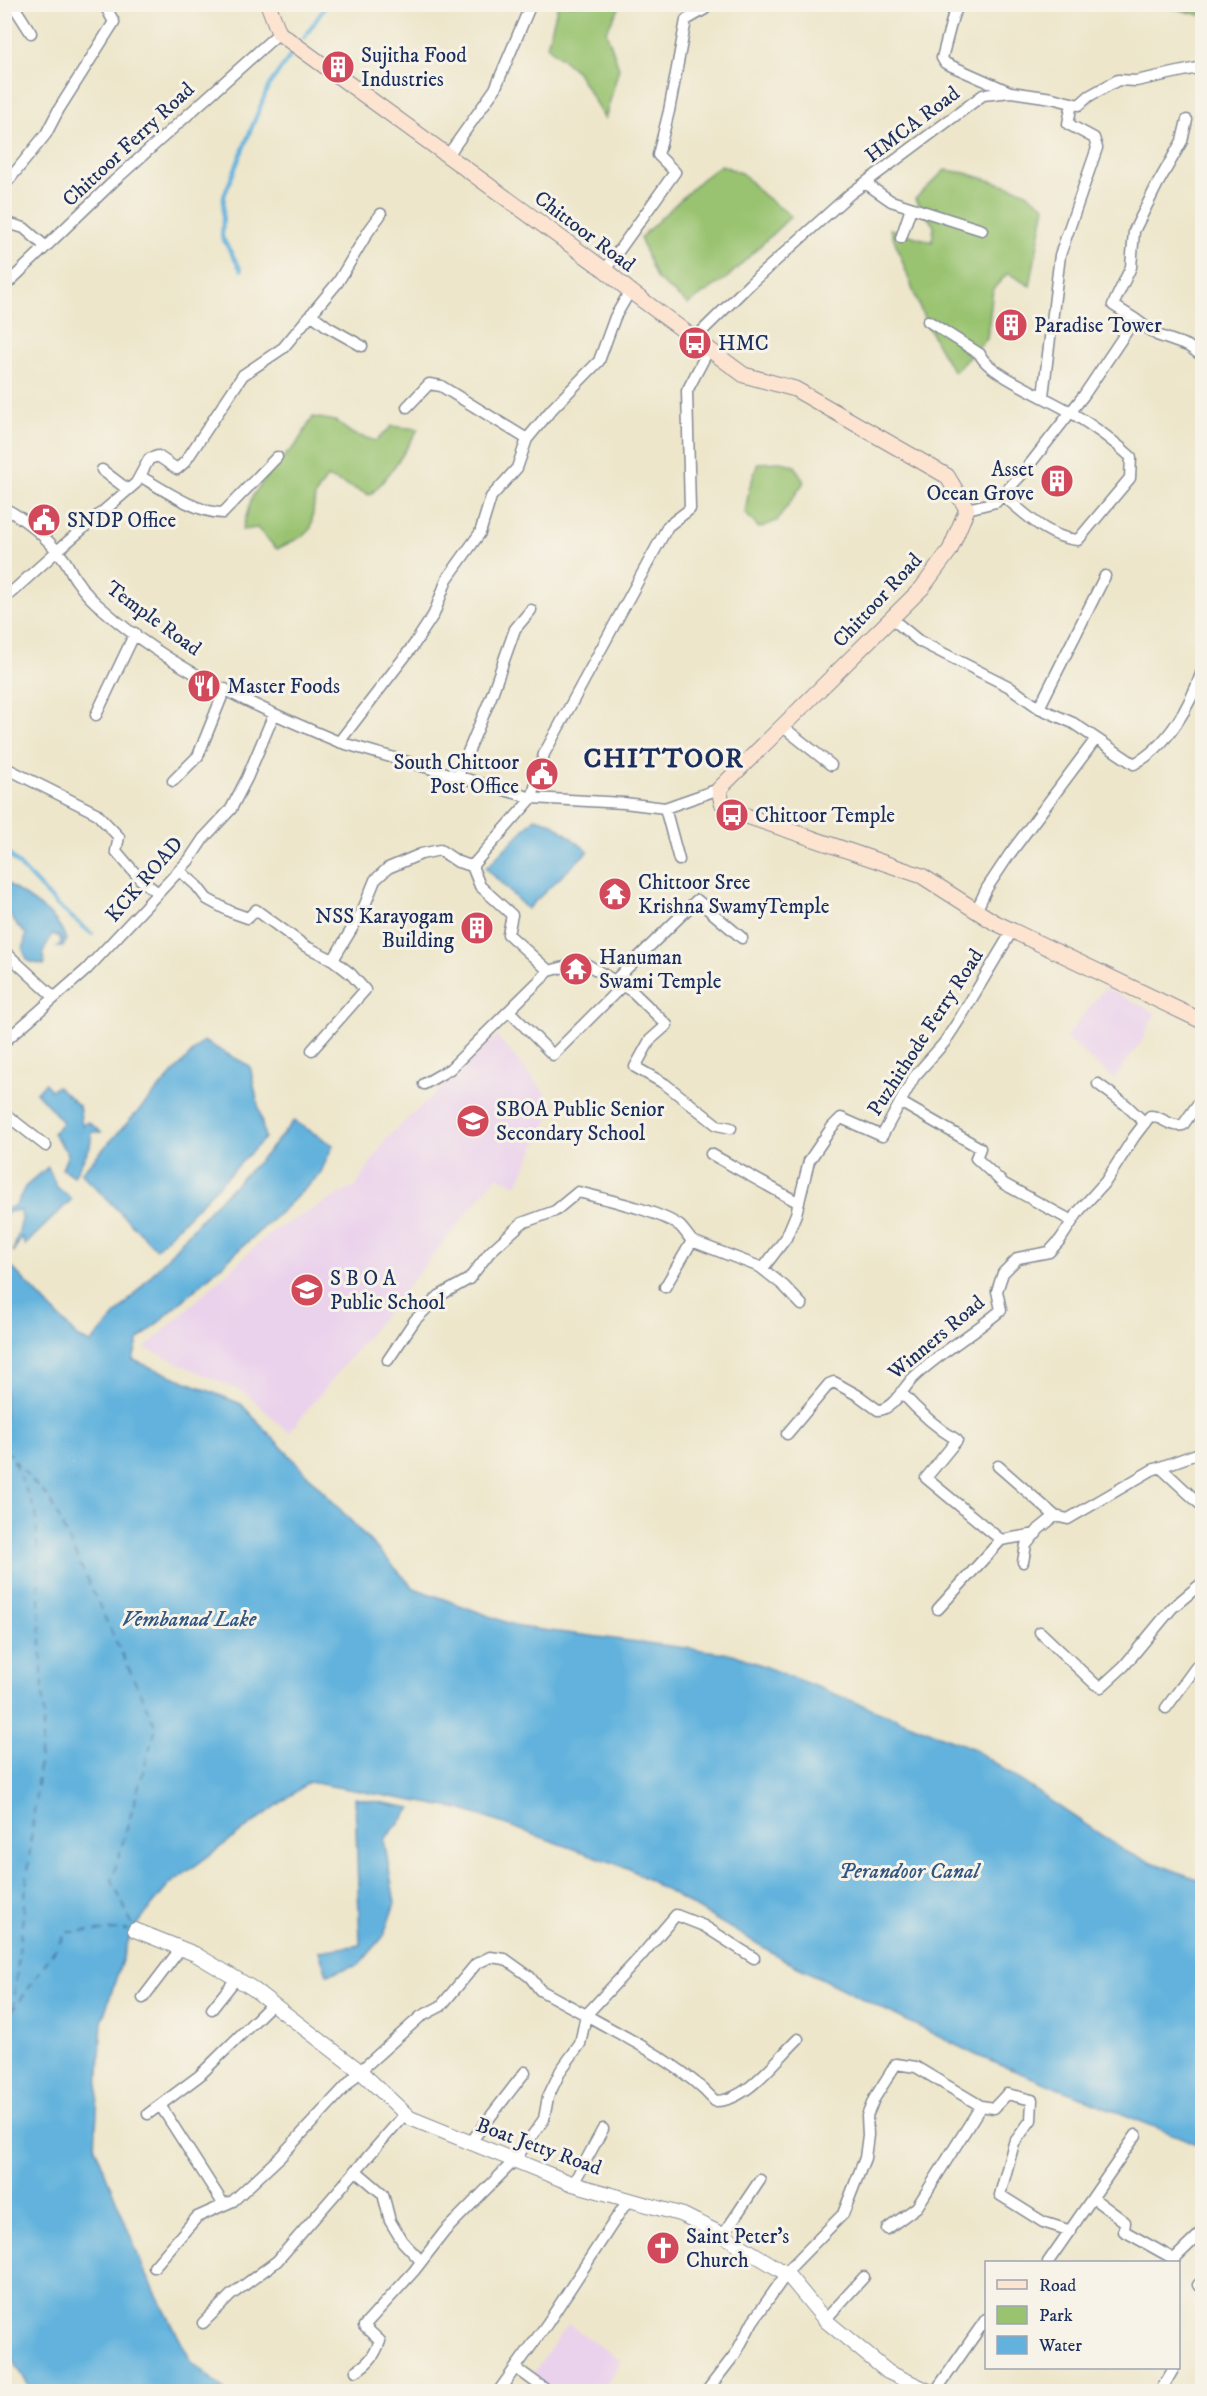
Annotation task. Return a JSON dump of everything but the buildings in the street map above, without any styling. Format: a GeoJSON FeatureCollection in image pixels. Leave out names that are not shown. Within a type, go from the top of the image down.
{"type":"FeatureCollection","features":[{"type":"Feature","properties":{"kind":"main road"},"geometry":{"type":"LineString","coordinates":[[268,4],[279,33]]}},
{"type":"Feature","properties":{"kind":"main road","name":"Chittoor Road"},"geometry":{"type":"LineString","coordinates":[[279,33],[605,270],[744,375],[795,389],[947,476],[967,508],[950,550],[922,588],[719,789]]}},
{"type":"Feature","properties":{"kind":"main road"},"geometry":{"type":"LineString","coordinates":[[719,789],[722,802],[735,812],[922,876],[1012,931],[1203,1021]]}},
{"type":"Feature","properties":{"kind":"street"},"geometry":{"type":"LineString","coordinates":[[16,4],[17,11],[32,33]]}},
{"type":"Feature","properties":{"kind":"street"},"geometry":{"type":"LineString","coordinates":[[4,186],[46,134],[59,109],[114,22],[104,4]]}},
{"type":"Feature","properties":{"kind":"street"},"geometry":{"type":"LineString","coordinates":[[448,155],[495,89],[531,4]]}},
{"type":"Feature","properties":{"kind":"street"},"geometry":{"type":"LineString","coordinates":[[605,270],[675,172],[658,154],[669,111],[686,20],[705,9],[705,4]]}},
{"type":"Feature","properties":{"kind":"street"},"geometry":{"type":"LineString","coordinates":[[960,4],[953,16],[942,58],[945,63],[1011,92]]}},
{"type":"Feature","properties":{"kind":"street","name":"Chittoor Ferry Road"},"geometry":{"type":"LineString","coordinates":[[4,287],[113,182],[279,33]]}},
{"type":"Feature","properties":{"kind":"street"},"geometry":{"type":"LineString","coordinates":[[1043,396],[1060,255],[1097,148],[1094,138],[1068,124],[1072,103],[1079,105],[1089,96],[1118,80],[1136,81],[1203,67]]}},
{"type":"Feature","properties":{"kind":"street","name":"HMCA Road"},"geometry":{"type":"LineString","coordinates":[[695,338],[751,283],[865,183],[983,95],[1011,92],[1072,103]]}},
{"type":"Feature","properties":{"kind":"street"},"geometry":{"type":"LineString","coordinates":[[1187,120],[1182,141],[1156,185],[1134,231],[1131,267],[1113,305],[1156,335],[1188,346],[1203,356]]}},
{"type":"Feature","properties":{"kind":"street"},"geometry":{"type":"LineString","coordinates":[[865,183],[891,201],[982,230]]}},
{"type":"Feature","properties":{"kind":"street"},"geometry":{"type":"LineString","coordinates":[[901,238],[911,208]]}},
{"type":"Feature","properties":{"kind":"street"},"geometry":{"type":"LineString","coordinates":[[4,599],[136,483],[149,459],[158,456],[177,469],[185,462],[243,375],[283,348],[338,282],[381,214]]}},
{"type":"Feature","properties":{"kind":"street"},"geometry":{"type":"LineString","coordinates":[[4,222],[24,228],[46,248]]}},
{"type":"Feature","properties":{"kind":"street"},"geometry":{"type":"LineString","coordinates":[[339,742],[413,646],[434,614],[447,579],[480,533],[491,497],[517,468],[527,440],[552,409],[599,361],[615,317],[630,291]]}},
{"type":"Feature","properties":{"kind":"street"},"geometry":{"type":"LineString","coordinates":[[311,314],[328,327],[362,346]]}},
{"type":"Feature","properties":{"kind":"street"},"geometry":{"type":"LineString","coordinates":[[967,508],[996,502],[1084,395],[1135,319]]}},
{"type":"Feature","properties":{"kind":"street"},"geometry":{"type":"LineString","coordinates":[[927,321],[980,354],[981,361],[994,370],[1070,412],[1112,440],[1131,457],[1130,478],[1078,540],[1065,539],[1050,533],[1002,495]]}},
{"type":"Feature","properties":{"kind":"street"},"geometry":{"type":"LineString","coordinates":[[472,866],[532,798],[544,754],[668,526],[690,509],[687,391],[709,349]]}},
{"type":"Feature","properties":{"kind":"street"},"geometry":{"type":"LineString","coordinates":[[407,406],[429,384],[441,386],[527,440]]}},
{"type":"Feature","properties":{"kind":"street"},"geometry":{"type":"LineString","coordinates":[[140,476],[198,507],[212,513],[223,513],[277,458]]}},
{"type":"Feature","properties":{"kind":"street"},"geometry":{"type":"LineString","coordinates":[[102,470],[127,489]]}},
{"type":"Feature","properties":{"kind":"street","name":"Temple Road"},"geometry":{"type":"LineString","coordinates":[[4,508],[20,516],[57,551],[76,581],[105,611],[182,666],[246,702],[339,742],[532,798],[624,803],[665,808]]}},
{"type":"Feature","properties":{"kind":"street"},"geometry":{"type":"LineString","coordinates":[[1040,708],[1105,576]]}},
{"type":"Feature","properties":{"kind":"street"},"geometry":{"type":"LineString","coordinates":[[458,776],[487,707],[515,629],[531,610]]}},
{"type":"Feature","properties":{"kind":"street"},"geometry":{"type":"LineString","coordinates":[[891,618],[920,640],[1008,686],[1040,708],[1073,723],[1095,740],[1134,764],[1145,758],[1160,744],[1191,700],[1203,671]]}},
{"type":"Feature","properties":{"kind":"street"},"geometry":{"type":"LineString","coordinates":[[96,715],[135,633]]}},
{"type":"Feature","properties":{"kind":"street"},"geometry":{"type":"LineString","coordinates":[[173,781],[198,756],[225,689]]}},
{"type":"Feature","properties":{"kind":"street","name":"KCK ROAD"},"geometry":{"type":"LineString","coordinates":[[4,1041],[86,970],[179,870],[231,809],[274,714]]}},
{"type":"Feature","properties":{"kind":"street"},"geometry":{"type":"LineString","coordinates":[[782,726],[831,765]]}},
{"type":"Feature","properties":{"kind":"street"},"geometry":{"type":"LineString","coordinates":[[976,911],[987,888],[1009,855],[1095,740]]}},
{"type":"Feature","properties":{"kind":"street"},"geometry":{"type":"LineString","coordinates":[[4,767],[96,813],[119,837],[116,851],[140,879],[158,893]]}},
{"type":"Feature","properties":{"kind":"street"},"geometry":{"type":"LineString","coordinates":[[679,860],[665,808],[719,789]]}},
{"type":"Feature","properties":{"kind":"street"},"geometry":{"type":"LineString","coordinates":[[333,960],[363,912],[375,880],[387,868],[421,854],[440,850],[458,862],[472,866]]}},
{"type":"Feature","properties":{"kind":"street"},"geometry":{"type":"LineString","coordinates":[[472,866],[480,886],[512,915],[508,934],[549,971]]}},
{"type":"Feature","properties":{"kind":"street"},"geometry":{"type":"LineString","coordinates":[[179,870],[196,885],[207,899],[248,918],[256,910],[305,946],[333,960],[351,974],[365,990],[312,1050]]}},
{"type":"Feature","properties":{"kind":"street"},"geometry":{"type":"LineString","coordinates":[[509,1011],[553,1055],[697,900],[742,938]]}},
{"type":"Feature","properties":{"kind":"street","name":"Puzhithode Ferry Road"},"geometry":{"type":"LineString","coordinates":[[760,1267],[764,1267],[782,1244],[799,1203],[809,1161],[837,1121],[841,1118],[882,1136],[920,1069],[955,1027],[1012,931]]}},
{"type":"Feature","properties":{"kind":"street"},"geometry":{"type":"LineString","coordinates":[[4,951],[54,997]]}},
{"type":"Feature","properties":{"kind":"street"},"geometry":{"type":"LineString","coordinates":[[424,1084],[450,1069],[549,971],[584,962],[633,992],[667,1025],[650,1040],[635,1067],[665,1084],[717,1125],[731,1128]]}},
{"type":"Feature","properties":{"kind":"street"},"geometry":{"type":"LineString","coordinates":[[1098,1084],[1126,1105],[1144,1124],[1150,1116],[1155,1116],[1173,1125],[1182,1125],[1203,1098]]}},
{"type":"Feature","properties":{"kind":"street"},"geometry":{"type":"LineString","coordinates":[[900,1102],[980,1148],[976,1158],[1004,1184],[1072,1221]]}},
{"type":"Feature","properties":{"kind":"street"},"geometry":{"type":"LineString","coordinates":[[4,1113],[46,1146]]}},
{"type":"Feature","properties":{"kind":"street","name":"Winners Road"},"geometry":{"type":"LineString","coordinates":[[787,1434],[830,1384],[838,1383],[878,1410],[888,1407],[930,1364],[1001,1310],[997,1292],[1003,1273],[1018,1258],[1049,1252],[1106,1181],[1144,1124]]}},
{"type":"Feature","properties":{"kind":"street"},"geometry":{"type":"LineString","coordinates":[[711,1154],[799,1203]]}},
{"type":"Feature","properties":{"kind":"street"},"geometry":{"type":"LineString","coordinates":[[388,1360],[415,1320],[439,1296],[469,1279],[490,1252],[522,1223],[555,1211],[578,1192],[655,1215],[680,1226],[692,1240],[760,1267],[784,1286],[802,1305]]}},
{"type":"Feature","properties":{"kind":"street"},"geometry":{"type":"LineString","coordinates":[[665,1287],[692,1240]]}},
{"type":"Feature","properties":{"kind":"street"},"geometry":{"type":"LineString","coordinates":[[901,1392],[918,1411],[957,1440],[926,1478],[1001,1540]]}},
{"type":"Feature","properties":{"kind":"street"},"geometry":{"type":"LineString","coordinates":[[998,1466],[1055,1516],[1068,1519],[1160,1467],[1203,1452]]}},
{"type":"Feature","properties":{"kind":"street"},"geometry":{"type":"LineString","coordinates":[[1160,1467],[1203,1506]]}},
{"type":"Feature","properties":{"kind":"street"},"geometry":{"type":"LineString","coordinates":[[1023,1562],[1026,1545],[1055,1516]]}},
{"type":"Feature","properties":{"kind":"street"},"geometry":{"type":"LineString","coordinates":[[938,1609],[1001,1540],[1036,1534]]}},
{"type":"Feature","properties":{"kind":"street"},"geometry":{"type":"LineString","coordinates":[[1040,1632],[1101,1687],[1124,1666],[1172,1608],[1203,1583]]}},
{"type":"Feature","properties":{"kind":"street"},"geometry":{"type":"LineString","coordinates":[[1166,1708],[1203,1659]]}},
{"type":"Feature","properties":{"kind":"street"},"geometry":{"type":"LineString","coordinates":[[356,2371],[367,2364],[376,2352],[380,2340],[364,2326],[421,2262],[445,2231],[514,2161],[544,2119],[548,2097],[561,2070],[580,2044],[586,2015],[676,1915],[704,1926],[754,1958]]}},
{"type":"Feature","properties":{"kind":"street","name":"Boat Jetty Road"},"geometry":{"type":"LineString","coordinates":[[135,1930],[195,1954],[236,1979],[360,2071],[410,2118],[573,2184],[683,2215],[723,2235],[786,2274],[825,2320],[907,2387],[933,2391]]}},
{"type":"Feature","properties":{"kind":"street"},"geometry":{"type":"LineString","coordinates":[[143,1998],[181,1948]]}},
{"type":"Feature","properties":{"kind":"street"},"geometry":{"type":"LineString","coordinates":[[154,2267],[197,2217],[233,2201],[280,2157],[360,2071],[420,2017],[441,2006],[476,1964],[490,1957],[505,1959],[530,1977],[540,1990],[647,2048],[700,2085],[715,2101],[727,2102],[756,2083],[798,2039]]}},
{"type":"Feature","properties":{"kind":"street"},"geometry":{"type":"LineString","coordinates":[[212,2009],[236,1979]]}},
{"type":"Feature","properties":{"kind":"street"},"geometry":{"type":"LineString","coordinates":[[148,2114],[199,2076],[272,2004]]}},
{"type":"Feature","properties":{"kind":"street"},"geometry":{"type":"LineString","coordinates":[[706,2391],[736,2353],[753,2321],[786,2274],[820,2235],[843,2214],[865,2158],[868,2135],[867,2116],[874,2099],[896,2064],[916,2067],[981,2106],[994,2108],[1007,2094],[1032,2100],[1031,2120],[1014,2143],[1000,2195],[1042,2222],[1071,2231]]}},
{"type":"Feature","properties":{"kind":"street"},"geometry":{"type":"LineString","coordinates":[[470,2143],[525,2072]]}},
{"type":"Feature","properties":{"kind":"street"},"geometry":{"type":"LineString","coordinates":[[160,2105],[224,2205]]}},
{"type":"Feature","properties":{"kind":"street"},"geometry":{"type":"LineString","coordinates":[[886,2229],[917,2207],[981,2106]]}},
{"type":"Feature","properties":{"kind":"street"},"geometry":{"type":"LineString","coordinates":[[203,2323],[231,2295],[277,2261],[306,2231],[355,2170],[405,2114]]}},
{"type":"Feature","properties":{"kind":"street"},"geometry":{"type":"LineString","coordinates":[[573,2184],[603,2129]]}},
{"type":"Feature","properties":{"kind":"street"},"geometry":{"type":"LineString","coordinates":[[1049,2261],[1136,2135]]}},
{"type":"Feature","properties":{"kind":"street"},"geometry":{"type":"LineString","coordinates":[[355,2170],[383,2194],[390,2221],[402,2241],[421,2262]]}},
{"type":"Feature","properties":{"kind":"street"},"geometry":{"type":"LineString","coordinates":[[723,2235],[760,2180]]}},
{"type":"Feature","properties":{"kind":"street"},"geometry":{"type":"LineString","coordinates":[[1093,2198],[1125,2222],[1124,2230],[1174,2259],[1203,2232]]}},
{"type":"Feature","properties":{"kind":"street"},"geometry":{"type":"LineString","coordinates":[[498,2391],[516,2368],[627,2200]]}},
{"type":"Feature","properties":{"kind":"street"},"geometry":{"type":"LineString","coordinates":[[825,2320],[864,2277]]}},
{"type":"Feature","properties":{"kind":"street"},"geometry":{"type":"LineString","coordinates":[[933,2391],[985,2322]]}},
{"type":"Feature","properties":{"kind":"street"},"geometry":{"type":"LineString","coordinates":[[516,2368],[549,2391]]}},
{"type":"Feature","properties":{"kind":"street"},"geometry":{"type":"LineString","coordinates":[[1160,2391],[1173,2369]]}},
{"type":"Feature","properties":{"kind":"shaded area"},"geometry":{"type":"Polygon","coordinates":[[[1105,988],[1156,1013],[1144,1033],[1146,1035],[1114,1079],[1065,1038],[1105,988]]]}},
{"type":"Feature","properties":{"kind":"shaded area","name":"S B O A Public School"},"geometry":{"type":"Polygon","coordinates":[[[497,1036],[555,1105],[517,1185],[497,1176],[289,1433],[247,1394],[145,1348],[271,1232],[357,1185],[386,1139],[497,1036]]]}},
{"type":"Feature","properties":{"kind":"shaded area"},"geometry":{"type":"Polygon","coordinates":[[[568,2324],[621,2361],[602,2391],[552,2391],[530,2378],[568,2324]]]}},
{"type":"Feature","properties":{"kind":"green space"},"geometry":{"type":"Polygon","coordinates":[[[558,5],[621,5],[606,31],[619,68],[605,119],[577,72],[547,46],[558,5]]]}},
{"type":"Feature","properties":{"kind":"green space"},"geometry":{"type":"Polygon","coordinates":[[[1160,5],[1202,5],[1202,14],[1200,15],[1160,5]]]}},
{"type":"Feature","properties":{"kind":"green space"},"geometry":{"type":"Polygon","coordinates":[[[721,165],[743,174],[762,194],[791,216],[728,277],[688,304],[656,278],[640,238],[702,179],[721,165]]]}},
{"type":"Feature","properties":{"kind":"green space"},"geometry":{"type":"Polygon","coordinates":[[[945,170],[965,173],[1022,190],[1045,206],[1030,286],[1008,273],[993,289],[987,339],[954,372],[933,337],[890,229],[932,242],[934,226],[915,199],[945,170]]]}},
{"type":"Feature","properties":{"kind":"green space"},"geometry":{"type":"Polygon","coordinates":[[[313,417],[335,421],[353,434],[376,441],[392,426],[418,429],[390,472],[370,495],[327,477],[315,496],[311,528],[303,536],[277,549],[257,528],[242,530],[252,497],[273,467],[296,445],[313,417]]]}},
{"type":"Feature","properties":{"kind":"green space"},"geometry":{"type":"Polygon","coordinates":[[[782,462],[795,466],[804,482],[777,521],[759,528],[745,513],[749,489],[758,463],[782,462]]]}},
{"type":"Feature","properties":{"kind":"water"},"geometry":{"type":"Polygon","coordinates":[[[535,818],[552,823],[588,851],[527,909],[486,868],[535,818]]]}},
{"type":"Feature","properties":{"kind":"water"},"geometry":{"type":"Polygon","coordinates":[[[5,881],[49,914],[62,931],[66,941],[62,947],[57,947],[61,943],[60,937],[52,934],[43,952],[44,965],[28,961],[23,950],[26,934],[5,910],[5,881]]]}},
{"type":"Feature","properties":{"kind":"water"},"geometry":{"type":"Polygon","coordinates":[[[203,1041],[250,1066],[265,1138],[156,1249],[81,1173],[203,1041]]]}},
{"type":"Feature","properties":{"kind":"water"},"geometry":{"type":"Polygon","coordinates":[[[45,1083],[51,1090],[57,1086],[79,1106],[82,1125],[88,1122],[101,1132],[92,1132],[90,1147],[74,1176],[62,1169],[68,1154],[53,1133],[63,1122],[36,1092],[45,1083]]]}},
{"type":"Feature","properties":{"kind":"water"},"geometry":{"type":"Polygon","coordinates":[[[294,1121],[333,1145],[320,1174],[138,1341],[133,1360],[241,1404],[414,1588],[519,1627],[733,1654],[972,1748],[1128,1853],[1202,1881],[1202,2146],[978,2056],[790,1963],[628,1868],[464,1810],[309,1782],[169,1885],[132,1930],[102,2021],[95,2147],[144,2270],[191,2361],[225,2391],[32,2391],[5,2347],[5,1260],[79,1338],[91,1343],[211,1208],[265,1155],[294,1121]]]}},
{"type":"Feature","properties":{"kind":"water"},"geometry":{"type":"Polygon","coordinates":[[[48,1167],[57,1187],[72,1199],[25,1245],[22,1237],[13,1252],[22,1220],[21,1210],[5,1215],[5,1210],[16,1205],[25,1187],[48,1167]]]}},
{"type":"Feature","properties":{"kind":"water"},"geometry":{"type":"Polygon","coordinates":[[[355,1798],[412,1808],[384,1840],[395,1903],[383,1937],[359,1965],[327,1974],[319,1951],[360,1945],[355,1798]]]}},
{"type":"Feature","properties":{"kind":"waterway"},"geometry":{"type":"LineString","coordinates":[[304,38],[327,4]]}},
{"type":"Feature","properties":{"kind":"waterway"},"geometry":{"type":"LineString","coordinates":[[241,270],[222,237],[224,196],[269,85],[291,55]]}},
{"type":"Feature","properties":{"kind":"waterway"},"geometry":{"type":"LineString","coordinates":[[4,849],[58,906],[92,934]]}},
{"type":"Feature","properties":{"kind":"ferry route"},"geometry":{"type":"LineString","coordinates":[[4,1441],[11,1455]]}},
{"type":"Feature","properties":{"kind":"ferry route"},"geometry":{"type":"LineString","coordinates":[[4,1449],[50,1500],[156,1727],[112,1880],[132,1924]]}},
{"type":"Feature","properties":{"kind":"ferry route"},"geometry":{"type":"LineString","coordinates":[[13,1460],[36,1513],[44,1719],[13,2009]]}},
{"type":"Feature","properties":{"kind":"ferry route"},"geometry":{"type":"LineString","coordinates":[[4,2024],[67,1932],[128,1930]]}},
{"type":"Feature","properties":{"kind":"ferry route"},"geometry":{"type":"LineString","coordinates":[[4,2066],[7,2063],[12,2014]]}},
{"type":"Feature","properties":{"kind":"place","name":"Sujitha Food Industries"},"geometry":{"type":"Point","coordinates":[338,67]}},
{"type":"Feature","properties":{"kind":"place","name":"Paradise Tower"},"geometry":{"type":"Point","coordinates":[1011,325]}},
{"type":"Feature","properties":{"kind":"place","name":"HMC"},"geometry":{"type":"Point","coordinates":[695,343]}},
{"type":"Feature","properties":{"kind":"place","name":"Asset Ocean Grove"},"geometry":{"type":"Point","coordinates":[1057,481]}},
{"type":"Feature","properties":{"kind":"place","name":"SNDP Office"},"geometry":{"type":"Point","coordinates":[44,520]}},
{"type":"Feature","properties":{"kind":"place","name":"Master Foods"},"geometry":{"type":"Point","coordinates":[204,686]}},
{"type":"Feature","properties":{"kind":"place","name":"South Chittoor Post Office"},"geometry":{"type":"Point","coordinates":[542,774]}},
{"type":"Feature","properties":{"kind":"place","name":"Chittoor Temple"},"geometry":{"type":"Point","coordinates":[732,815]}},
{"type":"Feature","properties":{"kind":"place","name":"Chittoor Sree Krishna SwamyTemple"},"geometry":{"type":"Point","coordinates":[615,894]}},
{"type":"Feature","properties":{"kind":"place","name":"NSS Karayogam Building"},"geometry":{"type":"Point","coordinates":[477,928]}},
{"type":"Feature","properties":{"kind":"place","name":"Hanuman Swami Temple"},"geometry":{"type":"Point","coordinates":[576,969]}},
{"type":"Feature","properties":{"kind":"place","name":"SBOA Public Senior Secondary School"},"geometry":{"type":"Point","coordinates":[473,1121]}},
{"type":"Feature","properties":{"kind":"place","name":"S B O A Public School"},"geometry":{"type":"Point","coordinates":[307,1290]}},
{"type":"Feature","properties":{"kind":"place","name":"Saint Peter's Church"},"geometry":{"type":"Point","coordinates":[663,2248]}},
{"type":"Feature","properties":{"kind":"district","name":"CHITTOOR"},"geometry":{"type":"Point","coordinates":[664,758]}},
{"type":"Feature","properties":{"kind":"water label","name":"Vembanad Lake"},"geometry":{"type":"Point","coordinates":[189,1618]}},
{"type":"Feature","properties":{"kind":"water label","name":"Perandoor Canal"},"geometry":{"type":"Point","coordinates":[909,1870]}}]}
